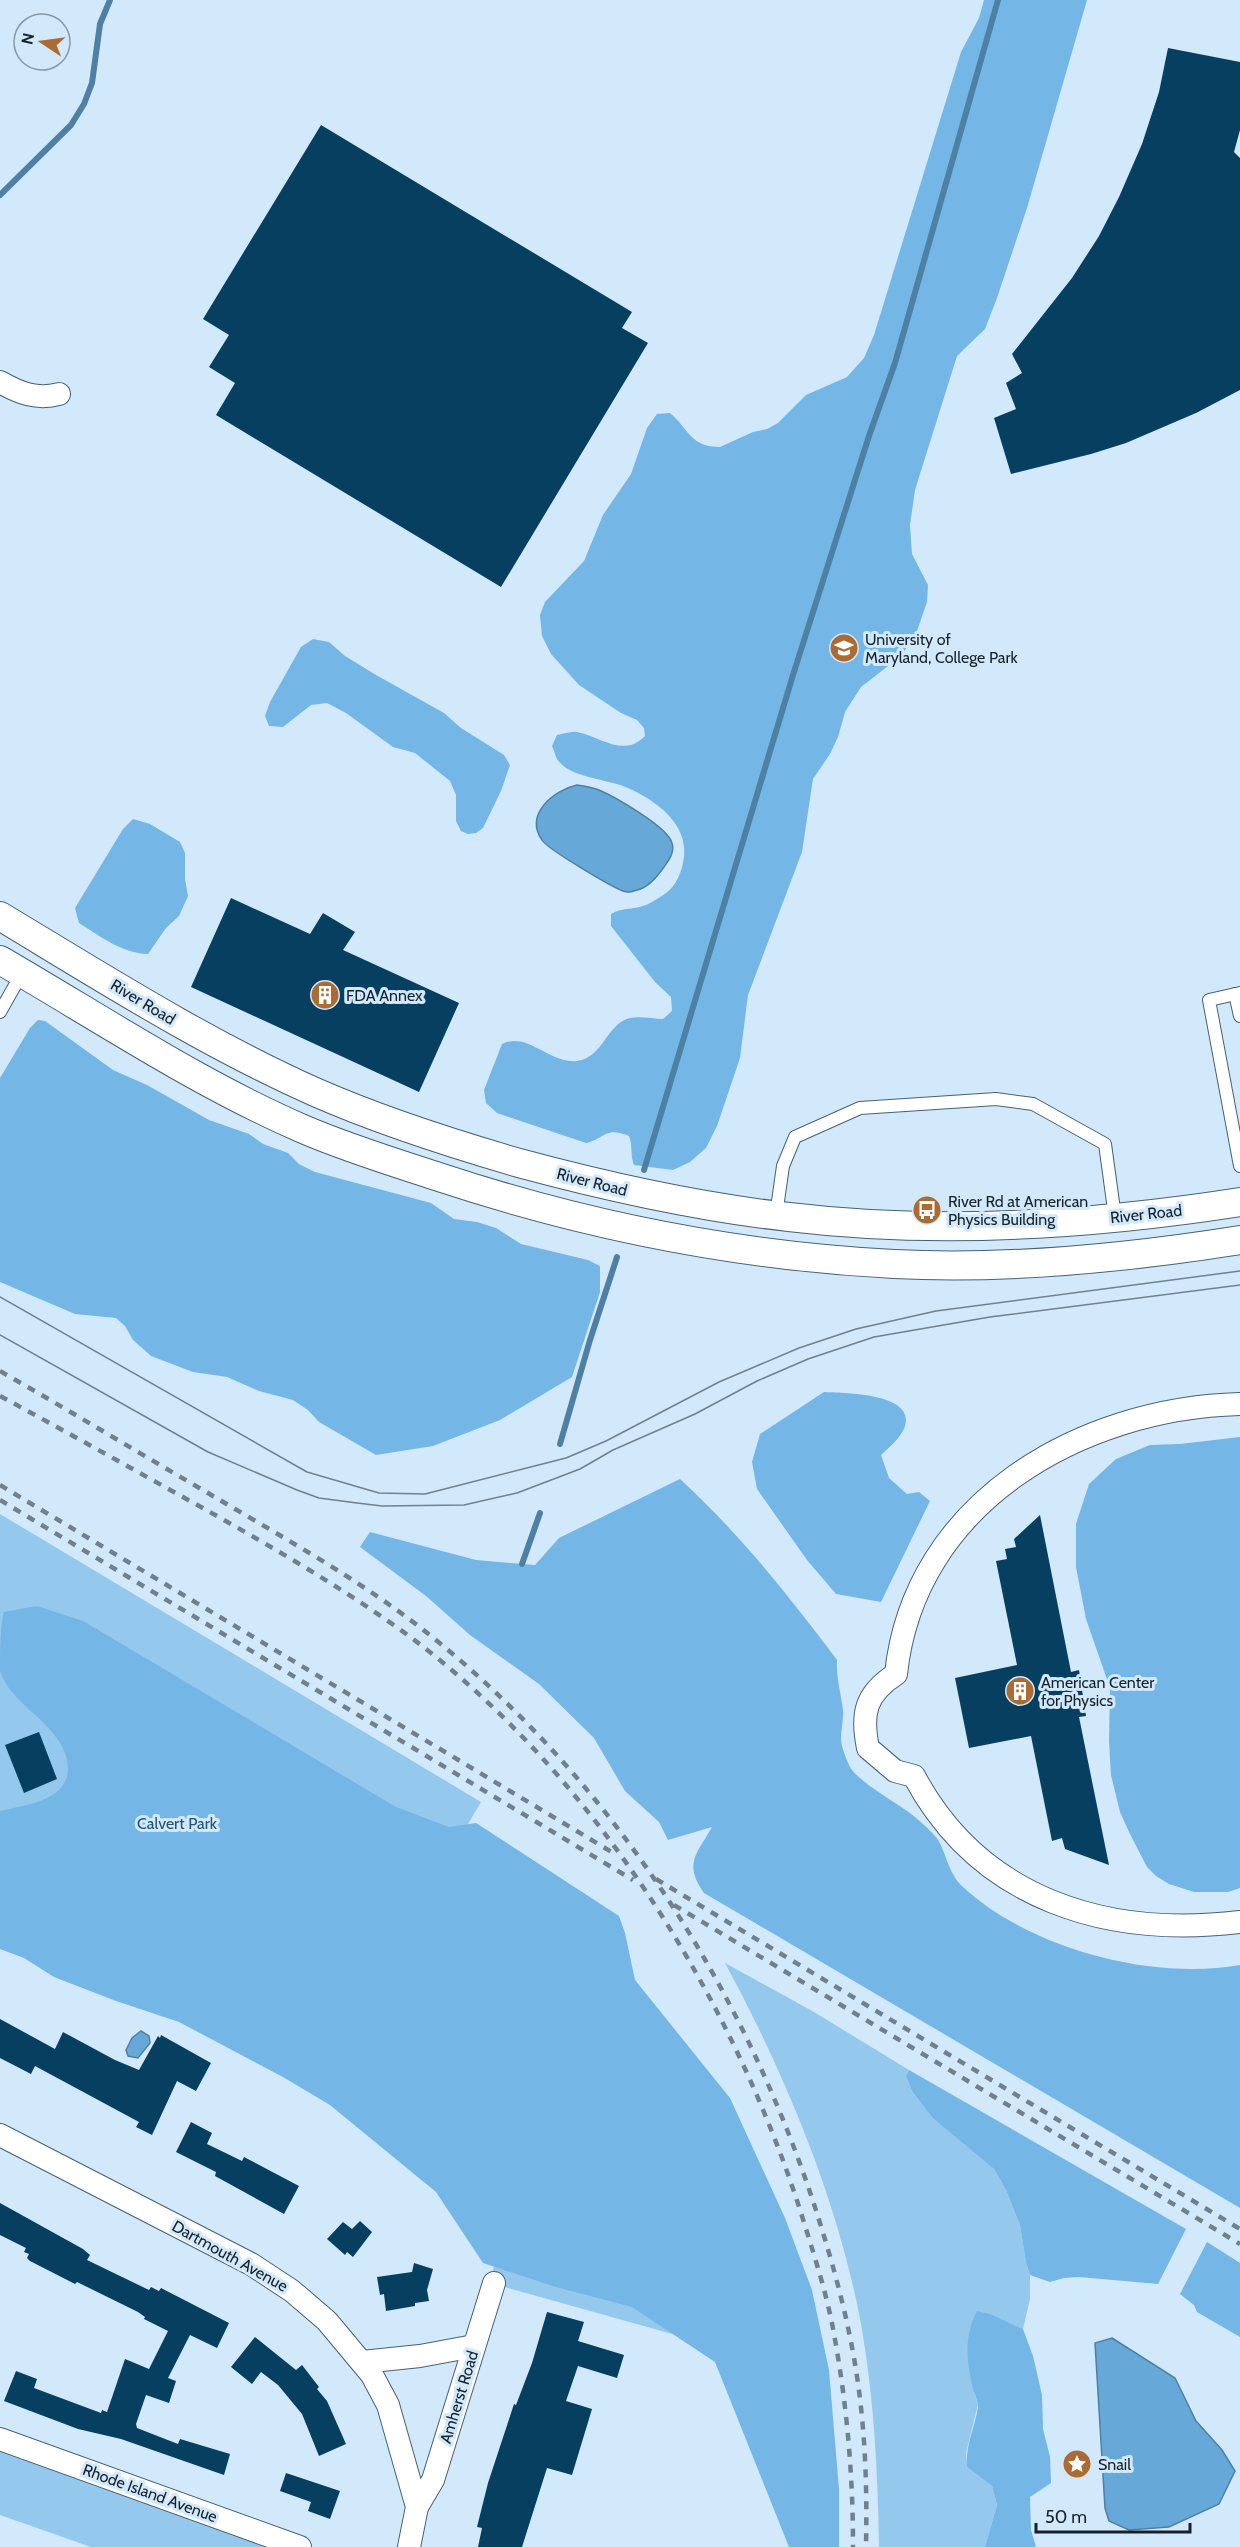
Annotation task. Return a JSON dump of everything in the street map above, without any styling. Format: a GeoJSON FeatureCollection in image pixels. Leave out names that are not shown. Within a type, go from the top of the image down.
{"type":"FeatureCollection","features":[{"type":"Feature","properties":{"kind":"street"},"geometry":{"type":"LineString","coordinates":[[0,382],[22,393],[35,396],[48,397],[59,394]]}},
{"type":"Feature","properties":{"kind":"street","name":"River Road"},"geometry":{"type":"LineString","coordinates":[[0,916],[202,1036],[316,1093],[438,1139],[632,1192],[776,1215],[846,1222],[946,1226],[1115,1218],[1240,1202]]}},
{"type":"Feature","properties":{"kind":"street"},"geometry":{"type":"LineString","coordinates":[[11,967],[177,1066],[302,1128],[347,1146],[478,1190],[649,1235],[810,1258],[896,1264],[1003,1264],[1114,1257],[1240,1240]]}},
{"type":"Feature","properties":{"kind":"street"},"geometry":{"type":"LineString","coordinates":[[1240,1404],[1172,1410],[1121,1422],[1063,1446],[1007,1482],[959,1527],[927,1573],[916,1594],[904,1627],[896,1674],[880,1684],[864,1714],[868,1748],[895,1771],[914,1776],[934,1811],[957,1838],[984,1863],[1012,1882],[1068,1908],[1116,1920],[1175,1926],[1240,1922]]}},
{"type":"Feature","properties":{"kind":"street","name":"Dartmouth Avenue"},"geometry":{"type":"LineString","coordinates":[[0,2135],[250,2264],[292,2290],[327,2321],[372,2375],[388,2405],[417,2507],[409,2547]]}},
{"type":"Feature","properties":{"kind":"street","name":"Amherst Road"},"geometry":{"type":"LineString","coordinates":[[417,2507],[433,2480],[494,2283]]}},
{"type":"Feature","properties":{"kind":"street"},"geometry":{"type":"LineString","coordinates":[[362,2362],[420,2356],[474,2346]]}},
{"type":"Feature","properties":{"kind":"street","name":"Rhode Island Avenue"},"geometry":{"type":"LineString","coordinates":[[0,2439],[300,2547]]}},
{"type":"Feature","properties":{"kind":"lane"},"geometry":{"type":"LineString","coordinates":[[0,1012],[11,967]]}},
{"type":"Feature","properties":{"kind":"lane"},"geometry":{"type":"LineString","coordinates":[[1240,1017],[1238,994],[1209,1000],[1240,1166]]}},
{"type":"Feature","properties":{"kind":"lane"},"geometry":{"type":"LineString","coordinates":[[776,1215],[783,1166],[795,1137],[860,1108],[996,1099],[1033,1104],[1105,1144],[1115,1218]]}},
{"type":"Feature","properties":{"kind":"green space"},"geometry":{"type":"Polygon","coordinates":[[[984,0],[1087,0],[1027,208],[997,298],[985,329],[957,356],[915,490],[910,525],[912,554],[928,585],[927,602],[916,634],[901,656],[861,687],[845,712],[838,737],[830,754],[813,779],[802,852],[748,995],[740,1058],[717,1126],[706,1148],[690,1162],[673,1170],[634,1165],[629,1136],[615,1132],[586,1143],[497,1113],[486,1103],[484,1090],[502,1044],[512,1041],[530,1044],[557,1058],[577,1061],[593,1054],[622,1021],[634,1017],[663,1019],[672,1011],[671,997],[655,982],[611,926],[611,914],[646,905],[673,886],[684,857],[681,834],[668,814],[649,799],[620,785],[579,774],[557,759],[552,746],[557,735],[577,732],[621,746],[637,742],[645,736],[644,728],[637,720],[621,713],[579,685],[551,654],[542,636],[540,615],[545,602],[584,561],[603,515],[631,474],[647,428],[657,414],[670,413],[696,440],[702,444],[720,447],[778,423],[806,395],[847,377],[864,358],[874,335],[961,52],[979,18],[984,0]]]}},
{"type":"Feature","properties":{"kind":"green space"},"geometry":{"type":"Polygon","coordinates":[[[313,639],[329,642],[345,656],[444,713],[461,728],[504,755],[510,765],[501,791],[483,828],[476,833],[468,834],[461,831],[456,821],[456,795],[450,781],[415,753],[393,747],[346,713],[327,703],[311,705],[283,727],[269,726],[265,716],[270,702],[301,647],[313,639]]]}},
{"type":"Feature","properties":{"kind":"green space"},"geometry":{"type":"Polygon","coordinates":[[[133,819],[150,824],[180,842],[185,853],[185,879],[188,896],[179,916],[166,928],[148,954],[129,951],[95,934],[79,923],[75,908],[123,829],[133,819]]]}},
{"type":"Feature","properties":{"kind":"green space"},"geometry":{"type":"Polygon","coordinates":[[[38,1020],[45,1021],[113,1070],[147,1085],[209,1120],[249,1134],[263,1144],[288,1153],[299,1164],[315,1172],[431,1203],[454,1219],[477,1222],[496,1228],[521,1244],[588,1260],[600,1266],[600,1292],[572,1377],[500,1420],[433,1446],[376,1455],[319,1422],[308,1410],[293,1400],[259,1391],[227,1377],[193,1372],[151,1356],[133,1340],[125,1326],[116,1318],[75,1314],[0,1282],[0,1078],[30,1028],[38,1020]]]}},
{"type":"Feature","properties":{"kind":"green space"},"geometry":{"type":"Polygon","coordinates":[[[824,1392],[876,1397],[899,1407],[905,1415],[905,1426],[898,1438],[881,1455],[889,1478],[907,1494],[919,1492],[930,1501],[881,1602],[836,1594],[807,1560],[757,1489],[752,1462],[760,1434],[824,1392]]]}},
{"type":"Feature","properties":{"kind":"green space"},"geometry":{"type":"Polygon","coordinates":[[[1240,1437],[1240,1888],[1228,1892],[1194,1892],[1169,1884],[1147,1867],[1120,1812],[1111,1775],[1110,1688],[1086,1619],[1076,1567],[1076,1524],[1089,1484],[1116,1459],[1150,1445],[1240,1437]]]}},
{"type":"Feature","properties":{"kind":"green space"},"geometry":{"type":"Polygon","coordinates":[[[680,1479],[723,1521],[763,1566],[837,1660],[843,1710],[841,1742],[850,1767],[862,1779],[909,1812],[933,1833],[953,1875],[963,1887],[990,1909],[1022,1927],[1056,1943],[1093,1955],[1168,1968],[1205,1969],[1240,1965],[1240,2208],[704,1893],[694,1874],[693,1866],[697,1852],[712,1827],[668,1840],[659,1822],[625,1791],[594,1738],[539,1684],[470,1635],[426,1596],[360,1547],[370,1532],[476,1560],[535,1565],[559,1538],[680,1479]]]}},
{"type":"Feature","properties":{"kind":"green space","name":"Calvert Park"},"geometry":{"type":"Polygon","coordinates":[[[0,1514],[481,1802],[398,1942],[701,2342],[490,2283],[505,2218],[332,2090],[0,1934],[0,1514]]]}},
{"type":"Feature","properties":{"kind":"green space","name":"Calvert Park"},"geometry":{"type":"Polygon","coordinates":[[[37,1606],[83,1621],[396,1807],[449,1827],[476,1823],[619,1916],[635,1980],[730,2098],[785,2218],[812,2290],[829,2370],[839,2489],[839,2547],[789,2547],[715,2362],[632,2307],[556,2287],[483,2263],[436,2192],[330,2105],[283,2077],[179,2022],[54,1977],[24,1958],[0,1949],[0,1811],[43,1800],[53,1795],[66,1779],[68,1768],[65,1753],[58,1740],[15,1695],[6,1684],[0,1671],[4,1612],[37,1606]]]}},
{"type":"Feature","properties":{"kind":"green space"},"geometry":{"type":"Polygon","coordinates":[[[725,1963],[814,2012],[909,2070],[906,2076],[912,2091],[923,2104],[994,2169],[1006,2190],[1020,2225],[1030,2275],[1030,2299],[1023,2329],[993,2315],[973,2388],[978,2404],[966,2453],[967,2467],[992,2486],[997,2505],[985,2547],[879,2547],[872,2407],[861,2324],[851,2277],[824,2185],[807,2139],[768,2049],[725,1963]]]}},
{"type":"Feature","properties":{"kind":"green space"},"geometry":{"type":"Polygon","coordinates":[[[909,2070],[1186,2229],[1158,2284],[1079,2277],[1050,2282],[1030,2275],[1020,2225],[1006,2190],[994,2169],[933,2118],[912,2091],[906,2076],[909,2070]]]}},
{"type":"Feature","properties":{"kind":"green space"},"geometry":{"type":"Polygon","coordinates":[[[1207,2242],[1240,2263],[1240,2337],[1197,2312],[1194,2305],[1180,2294],[1207,2242]]]}},
{"type":"Feature","properties":{"kind":"green space"},"geometry":{"type":"Polygon","coordinates":[[[977,2311],[993,2315],[1023,2329],[1033,2356],[1042,2395],[1043,2429],[1050,2457],[1051,2483],[1030,2497],[1031,2530],[1036,2547],[985,2547],[997,2505],[992,2486],[967,2467],[969,2444],[978,2407],[967,2349],[970,2330],[977,2311]]]}},
{"type":"Feature","properties":{"kind":"green space"},"geometry":{"type":"Polygon","coordinates":[[[0,2439],[300,2547],[91,2547],[0,2515],[0,2439]]]}},
{"type":"Feature","properties":{"kind":"shaded area"},"geometry":{"type":"Polygon","coordinates":[[[577,785],[596,789],[617,799],[640,813],[668,836],[673,846],[671,856],[649,884],[641,889],[623,891],[567,859],[542,840],[537,830],[539,812],[559,792],[577,785]]]}},
{"type":"Feature","properties":{"kind":"shaded area"},"geometry":{"type":"Polygon","coordinates":[[[141,2031],[149,2036],[150,2043],[138,2058],[128,2056],[126,2050],[132,2038],[141,2031]]]}},
{"type":"Feature","properties":{"kind":"shaded area"},"geometry":{"type":"Polygon","coordinates":[[[1112,2338],[1175,2378],[1196,2421],[1222,2450],[1235,2471],[1219,2504],[1169,2527],[1129,2530],[1109,2521],[1105,2508],[1095,2343],[1112,2338]]]}},
{"type":"Feature","properties":{"kind":"building"},"geometry":{"type":"Polygon","coordinates":[[[1168,48],[1240,62],[1240,130],[1234,152],[1240,158],[1240,390],[1196,413],[1126,443],[1011,474],[994,418],[1016,409],[1006,383],[1022,373],[1012,354],[1072,278],[1099,236],[1119,197],[1142,144],[1159,92],[1168,48]]]}},
{"type":"Feature","properties":{"kind":"building"},"geometry":{"type":"Polygon","coordinates":[[[321,125],[632,312],[622,328],[648,343],[501,587],[216,415],[235,383],[209,367],[229,335],[203,319],[321,125]]]}},
{"type":"Feature","properties":{"kind":"building","name":"FDA Annex"},"geometry":{"type":"Polygon","coordinates":[[[231,898],[310,934],[323,913],[355,932],[343,950],[459,1003],[419,1092],[191,987],[231,898]]]}},
{"type":"Feature","properties":{"kind":"building","name":"American Center for Physics"},"geometry":{"type":"Polygon","coordinates":[[[1040,1515],[1071,1672],[1079,1670],[1086,1716],[1079,1717],[1109,1865],[1065,1849],[1062,1838],[1052,1841],[1031,1736],[969,1748],[955,1678],[1017,1665],[996,1561],[1007,1559],[1005,1549],[1016,1547],[1014,1539],[1040,1515]]]}},
{"type":"Feature","properties":{"kind":"building"},"geometry":{"type":"Polygon","coordinates":[[[39,1732],[57,1779],[24,1793],[5,1745],[39,1732]]]}},
{"type":"Feature","properties":{"kind":"building"},"geometry":{"type":"Polygon","coordinates":[[[0,2019],[55,2049],[63,2032],[139,2070],[158,2036],[160,2038],[161,2035],[211,2063],[196,2091],[177,2081],[152,2135],[136,2127],[139,2122],[35,2066],[31,2074],[0,2058],[0,2019]]]}},
{"type":"Feature","properties":{"kind":"building"},"geometry":{"type":"Polygon","coordinates":[[[191,2122],[212,2133],[207,2144],[242,2161],[244,2157],[299,2186],[284,2214],[215,2176],[216,2172],[176,2152],[191,2122]]]}},
{"type":"Feature","properties":{"kind":"building"},"geometry":{"type":"Polygon","coordinates":[[[0,2203],[83,2249],[90,2255],[87,2260],[149,2290],[151,2287],[159,2291],[161,2288],[229,2323],[217,2348],[190,2335],[168,2378],[176,2381],[169,2403],[146,2395],[136,2424],[137,2428],[178,2444],[180,2439],[230,2454],[224,2475],[121,2439],[78,2429],[4,2401],[16,2371],[37,2379],[34,2388],[101,2413],[102,2410],[107,2412],[125,2359],[149,2369],[168,2331],[144,2319],[145,2317],[138,2312],[30,2261],[27,2258],[29,2254],[24,2252],[26,2248],[0,2235],[0,2203]]]}},
{"type":"Feature","properties":{"kind":"building"},"geometry":{"type":"Polygon","coordinates":[[[360,2221],[372,2232],[353,2257],[347,2252],[345,2255],[327,2239],[343,2222],[352,2229],[360,2221]]]}},
{"type":"Feature","properties":{"kind":"building"},"geometry":{"type":"Polygon","coordinates":[[[414,2263],[433,2269],[427,2290],[429,2301],[386,2311],[384,2294],[380,2295],[377,2277],[412,2272],[414,2263]]]}},
{"type":"Feature","properties":{"kind":"building"},"geometry":{"type":"Polygon","coordinates":[[[547,2312],[584,2322],[578,2341],[624,2355],[617,2378],[578,2366],[566,2401],[592,2409],[572,2475],[547,2468],[522,2547],[478,2547],[482,2528],[477,2527],[488,2483],[514,2404],[516,2405],[532,2363],[547,2312]]]}},
{"type":"Feature","properties":{"kind":"building"},"geometry":{"type":"Polygon","coordinates":[[[255,2337],[296,2370],[302,2365],[327,2401],[346,2444],[319,2456],[302,2414],[278,2385],[261,2372],[252,2384],[231,2367],[255,2337]]]}},
{"type":"Feature","properties":{"kind":"building"},"geometry":{"type":"Polygon","coordinates":[[[286,2473],[340,2491],[330,2519],[308,2511],[311,2502],[280,2491],[286,2473]]]}},
{"type":"Feature","properties":{"kind":"waterway"},"geometry":{"type":"LineString","coordinates":[[0,195],[71,125],[84,104],[92,83],[100,24],[110,0]]}},
{"type":"Feature","properties":{"kind":"waterway"},"geometry":{"type":"LineString","coordinates":[[644,1170],[793,675],[869,436],[895,363],[998,0]]}},
{"type":"Feature","properties":{"kind":"waterway"},"geometry":{"type":"LineString","coordinates":[[560,1444],[617,1257]]}},
{"type":"Feature","properties":{"kind":"waterway"},"geometry":{"type":"LineString","coordinates":[[522,1564],[540,1513]]}},
{"type":"Feature","properties":{"kind":"tram line"},"geometry":{"type":"LineString","coordinates":[[0,1297],[307,1472],[379,1493],[425,1494],[566,1458],[606,1441],[719,1382],[799,1348],[856,1329],[936,1311],[1240,1271]]}},
{"type":"Feature","properties":{"kind":"tram line"},"geometry":{"type":"LineString","coordinates":[[0,1335],[208,1452],[297,1490],[319,1498],[382,1506],[464,1505],[517,1493],[580,1469],[613,1450],[695,1414],[757,1381],[808,1359],[874,1337],[990,1317],[1240,1285]]}},
{"type":"Feature","properties":{"kind":"railway"},"geometry":{"type":"LineString","coordinates":[[0,1371],[293,1543],[405,1616],[496,1693],[556,1754],[611,1819],[661,1889],[706,1961],[746,2037],[781,2115],[811,2195],[841,2296],[852,2347],[865,2455],[866,2547]]}},
{"type":"Feature","properties":{"kind":"railway"},"geometry":{"type":"LineString","coordinates":[[0,1396],[281,1553],[359,1601],[409,1636],[476,1692],[539,1754],[596,1823],[649,1896],[696,1973],[738,2053],[773,2134],[820,2275],[834,2334],[848,2440],[853,2547]]}},
{"type":"Feature","properties":{"kind":"railway"},"geometry":{"type":"LineString","coordinates":[[0,1485],[615,1854]]}},
{"type":"Feature","properties":{"kind":"railway"},"geometry":{"type":"LineString","coordinates":[[0,1500],[633,1880]]}},
{"type":"Feature","properties":{"kind":"railway"},"geometry":{"type":"LineString","coordinates":[[656,1879],[1240,2229]]}},
{"type":"Feature","properties":{"kind":"railway"},"geometry":{"type":"LineString","coordinates":[[674,1905],[1240,2244]]}},
{"type":"Feature","properties":{"kind":"place","name":"University of Maryland, College Park"},"geometry":{"type":"Point","coordinates":[844,648]}},
{"type":"Feature","properties":{"kind":"place","name":"FDA Annex"},"geometry":{"type":"Point","coordinates":[325,995]}},
{"type":"Feature","properties":{"kind":"place","name":"River Rd at American Physics Building"},"geometry":{"type":"Point","coordinates":[927,1210]}},
{"type":"Feature","properties":{"kind":"place","name":"American Center for Physics"},"geometry":{"type":"Point","coordinates":[1020,1691]}},
{"type":"Feature","properties":{"kind":"place","name":"Snail"},"geometry":{"type":"Point","coordinates":[1077,2464]}}]}
